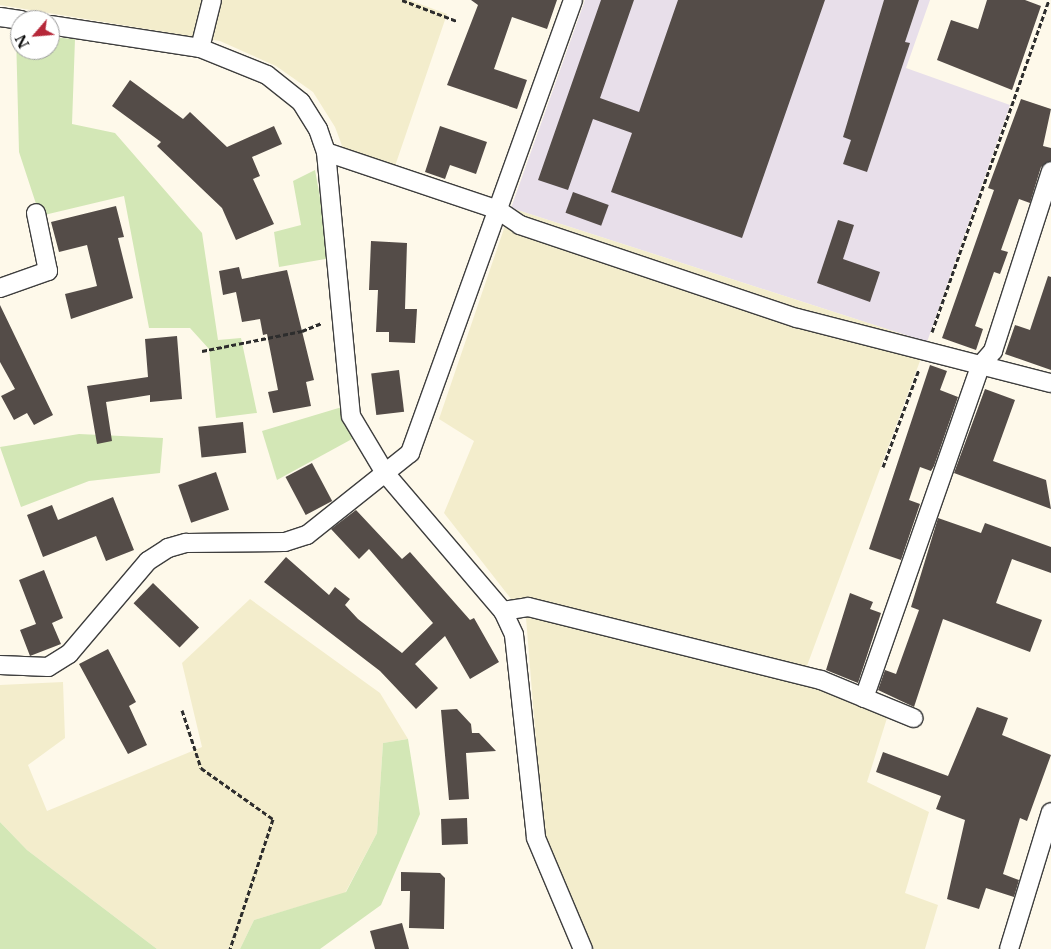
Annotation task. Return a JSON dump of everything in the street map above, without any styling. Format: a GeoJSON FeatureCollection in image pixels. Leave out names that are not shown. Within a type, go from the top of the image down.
{"type":"FeatureCollection","features":[{"type":"Feature","properties":{"kind":"street"},"geometry":{"type":"LineString","coordinates":[[200,48],[212,0]]}},
{"type":"Feature","properties":{"kind":"street"},"geometry":{"type":"LineString","coordinates":[[0,665],[48,667],[69,654],[148,561],[168,548],[186,544],[285,542],[307,535],[410,453],[574,0]]}},
{"type":"Feature","properties":{"kind":"street"},"geometry":{"type":"LineString","coordinates":[[60,26],[200,48],[267,75],[294,97],[318,129],[326,152],[352,416],[386,473],[503,611],[514,635],[536,838],[582,949]]}},
{"type":"Feature","properties":{"kind":"street"},"geometry":{"type":"LineString","coordinates":[[326,152],[498,210],[520,225],[797,318],[1051,383]]}},
{"type":"Feature","properties":{"kind":"street"},"geometry":{"type":"LineString","coordinates":[[864,698],[980,366],[993,351],[1051,170]]}},
{"type":"Feature","properties":{"kind":"street"},"geometry":{"type":"LineString","coordinates":[[0,288],[48,271],[36,213]]}},
{"type":"Feature","properties":{"kind":"street"},"geometry":{"type":"LineString","coordinates":[[503,611],[528,607],[821,680],[912,718]]}},
{"type":"Feature","properties":{"kind":"street"},"geometry":{"type":"LineString","coordinates":[[1010,949],[1051,812]]}},
{"type":"Feature","properties":{"kind":"path"},"geometry":{"type":"LineString","coordinates":[[402,0],[458,20]]}},
{"type":"Feature","properties":{"kind":"path"},"geometry":{"type":"LineString","coordinates":[[883,467],[926,351],[1049,0]]}},
{"type":"Feature","properties":{"kind":"path"},"geometry":{"type":"LineString","coordinates":[[202,351],[302,331],[343,314]]}},
{"type":"Feature","properties":{"kind":"path"},"geometry":{"type":"LineString","coordinates":[[182,710],[201,768],[273,819],[230,949]]}},
{"type":"Feature","properties":{"kind":"shaded area"},"geometry":{"type":"Polygon","coordinates":[[[0,0],[409,0],[447,14],[394,169],[344,151],[335,127],[313,92],[276,66],[220,41],[60,15],[60,10],[31,10],[0,5],[0,0]]]}},
{"type":"Feature","properties":{"kind":"shaded area"},"geometry":{"type":"Polygon","coordinates":[[[585,0],[930,0],[906,68],[1010,105],[927,342],[511,208],[585,0]]]}},
{"type":"Feature","properties":{"kind":"shaded area"},"geometry":{"type":"Polygon","coordinates":[[[511,208],[927,342],[801,682],[887,718],[867,782],[929,812],[905,893],[938,905],[925,949],[594,949],[544,839],[526,618],[444,513],[474,441],[439,419],[511,208]]]}},
{"type":"Feature","properties":{"kind":"shaded area"},"geometry":{"type":"Polygon","coordinates":[[[250,599],[380,693],[408,739],[383,743],[377,833],[345,893],[254,920],[240,949],[157,949],[27,850],[0,822],[0,685],[63,682],[65,738],[28,765],[47,811],[202,747],[182,663],[250,599]]]}},
{"type":"Feature","properties":{"kind":"green space"},"geometry":{"type":"Polygon","coordinates":[[[60,38],[75,39],[72,124],[115,133],[202,233],[218,340],[241,338],[257,413],[216,418],[209,349],[190,328],[149,328],[124,196],[40,216],[19,152],[17,60],[60,60],[60,38]]]}},
{"type":"Feature","properties":{"kind":"green space"},"geometry":{"type":"Polygon","coordinates":[[[315,170],[331,258],[279,267],[274,232],[301,225],[293,181],[315,170]]]}},
{"type":"Feature","properties":{"kind":"green space"},"geometry":{"type":"Polygon","coordinates":[[[342,407],[352,439],[277,480],[262,431],[342,407]]]}},
{"type":"Feature","properties":{"kind":"green space"},"geometry":{"type":"Polygon","coordinates":[[[79,434],[163,438],[160,473],[89,481],[21,507],[0,447],[79,434]]]}},
{"type":"Feature","properties":{"kind":"green space"},"geometry":{"type":"Polygon","coordinates":[[[408,739],[420,814],[381,905],[320,949],[240,949],[254,920],[346,892],[377,833],[383,743],[408,739]]]}},
{"type":"Feature","properties":{"kind":"green space"},"geometry":{"type":"Polygon","coordinates":[[[0,822],[27,850],[157,949],[0,949],[0,822]]]}},
{"type":"Feature","properties":{"kind":"building"},"geometry":{"type":"Polygon","coordinates":[[[471,0],[557,0],[547,29],[512,17],[494,69],[527,80],[517,109],[447,85],[478,5],[471,0]]]}},
{"type":"Feature","properties":{"kind":"building"},"geometry":{"type":"Polygon","coordinates":[[[601,0],[634,0],[600,98],[639,112],[678,0],[825,0],[742,238],[611,192],[632,133],[593,119],[568,190],[538,180],[601,0]]]}},
{"type":"Feature","properties":{"kind":"building"},"geometry":{"type":"Polygon","coordinates":[[[884,0],[919,0],[905,42],[910,43],[867,172],[843,164],[851,140],[843,137],[884,0]]]}},
{"type":"Feature","properties":{"kind":"building"},"geometry":{"type":"Polygon","coordinates":[[[987,0],[1025,0],[1041,6],[1012,90],[937,60],[951,20],[978,29],[987,0]]]}},
{"type":"Feature","properties":{"kind":"building"},"geometry":{"type":"Polygon","coordinates":[[[130,80],[183,119],[190,112],[227,147],[274,126],[282,144],[252,157],[260,176],[253,179],[274,224],[236,240],[222,208],[157,146],[161,142],[112,106],[130,80]]]}},
{"type":"Feature","properties":{"kind":"building"},"geometry":{"type":"Polygon","coordinates":[[[1021,99],[1051,109],[1043,146],[1051,148],[1051,161],[1041,167],[1030,203],[1019,199],[1001,250],[1008,252],[1000,274],[994,272],[975,326],[983,329],[976,350],[942,338],[994,190],[988,188],[1021,99]]]}},
{"type":"Feature","properties":{"kind":"building"},"geometry":{"type":"Polygon","coordinates":[[[440,126],[487,142],[476,174],[450,165],[445,179],[425,172],[440,126]]]}},
{"type":"Feature","properties":{"kind":"building"},"geometry":{"type":"Polygon","coordinates":[[[573,192],[609,205],[601,226],[565,213],[573,192]]]}},
{"type":"Feature","properties":{"kind":"building"},"geometry":{"type":"Polygon","coordinates":[[[116,206],[124,237],[118,238],[133,298],[71,319],[65,294],[97,286],[87,245],[59,252],[51,222],[116,206]]]}},
{"type":"Feature","properties":{"kind":"building"},"geometry":{"type":"Polygon","coordinates":[[[838,220],[854,225],[843,259],[880,272],[870,302],[817,283],[838,220]]]}},
{"type":"Feature","properties":{"kind":"building"},"geometry":{"type":"Polygon","coordinates":[[[371,241],[407,243],[405,309],[417,309],[415,343],[389,342],[389,332],[376,332],[378,290],[369,290],[371,241]]]}},
{"type":"Feature","properties":{"kind":"building"},"geometry":{"type":"Polygon","coordinates":[[[239,267],[242,279],[287,270],[314,380],[306,382],[311,406],[273,413],[268,392],[278,390],[267,334],[263,335],[260,319],[242,322],[236,292],[223,295],[219,271],[239,267]]]}},
{"type":"Feature","properties":{"kind":"building"},"geometry":{"type":"Polygon","coordinates":[[[1048,276],[1051,277],[1051,370],[1005,354],[1015,325],[1030,330],[1048,276]]]}},
{"type":"Feature","properties":{"kind":"building"},"geometry":{"type":"Polygon","coordinates":[[[0,305],[53,415],[34,425],[27,413],[14,420],[1,396],[15,389],[0,362],[0,305]]]}},
{"type":"Feature","properties":{"kind":"building"},"geometry":{"type":"Polygon","coordinates":[[[177,336],[182,399],[150,402],[150,395],[106,402],[112,441],[97,444],[87,386],[148,377],[145,339],[177,336]]]}},
{"type":"Feature","properties":{"kind":"building"},"geometry":{"type":"Polygon","coordinates":[[[930,365],[947,371],[940,390],[958,397],[934,466],[931,471],[920,467],[909,500],[920,504],[901,560],[869,549],[930,365]]]}},
{"type":"Feature","properties":{"kind":"building"},"geometry":{"type":"Polygon","coordinates":[[[399,370],[404,412],[376,415],[371,373],[399,370]]]}},
{"type":"Feature","properties":{"kind":"building"},"geometry":{"type":"Polygon","coordinates":[[[985,389],[1015,400],[993,461],[1046,480],[1051,509],[954,473],[985,389]]]}},
{"type":"Feature","properties":{"kind":"building"},"geometry":{"type":"Polygon","coordinates":[[[243,422],[246,453],[201,458],[198,427],[243,422]]]}},
{"type":"Feature","properties":{"kind":"building"},"geometry":{"type":"Polygon","coordinates":[[[312,463],[332,501],[306,515],[286,477],[312,463]]]}},
{"type":"Feature","properties":{"kind":"building"},"geometry":{"type":"Polygon","coordinates":[[[216,472],[229,510],[191,523],[178,485],[216,472]]]}},
{"type":"Feature","properties":{"kind":"building"},"geometry":{"type":"Polygon","coordinates":[[[113,497],[134,550],[106,561],[96,536],[43,557],[27,515],[52,505],[58,520],[113,497]]]}},
{"type":"Feature","properties":{"kind":"building"},"geometry":{"type":"Polygon","coordinates":[[[356,510],[402,559],[410,552],[470,620],[474,618],[499,662],[470,679],[445,636],[415,664],[438,688],[416,709],[380,671],[264,582],[286,557],[329,595],[335,587],[350,599],[345,605],[358,619],[402,653],[433,623],[369,549],[359,559],[331,529],[356,510]]]}},
{"type":"Feature","properties":{"kind":"building"},"geometry":{"type":"Polygon","coordinates":[[[938,518],[981,533],[985,523],[1051,547],[1051,573],[1012,559],[996,603],[1042,620],[1030,652],[943,619],[914,707],[878,690],[885,670],[896,674],[919,610],[911,607],[938,518]]]}},
{"type":"Feature","properties":{"kind":"building"},"geometry":{"type":"Polygon","coordinates":[[[44,570],[63,618],[52,623],[61,644],[30,656],[20,630],[36,624],[19,580],[44,570]]]}},
{"type":"Feature","properties":{"kind":"building"},"geometry":{"type":"Polygon","coordinates":[[[153,583],[199,627],[180,648],[134,603],[153,583]]]}},
{"type":"Feature","properties":{"kind":"building"},"geometry":{"type":"Polygon","coordinates":[[[850,593],[873,602],[870,609],[881,613],[858,683],[826,670],[850,593]]]}},
{"type":"Feature","properties":{"kind":"building"},"geometry":{"type":"Polygon","coordinates":[[[108,649],[136,702],[129,706],[147,745],[128,754],[79,664],[108,649]]]}},
{"type":"Feature","properties":{"kind":"building"},"geometry":{"type":"Polygon","coordinates":[[[977,707],[1008,718],[1002,735],[1051,755],[1027,821],[1020,818],[1003,874],[1019,880],[1014,897],[986,888],[979,909],[947,899],[965,820],[936,809],[941,796],[876,772],[883,752],[948,776],[977,707]]]}},
{"type":"Feature","properties":{"kind":"building"},"geometry":{"type":"Polygon","coordinates":[[[457,709],[471,724],[472,733],[479,733],[496,751],[466,753],[469,799],[449,800],[441,710],[457,709]]]}},
{"type":"Feature","properties":{"kind":"building"},"geometry":{"type":"Polygon","coordinates":[[[467,818],[468,844],[442,845],[441,819],[467,818]]]}},
{"type":"Feature","properties":{"kind":"building"},"geometry":{"type":"Polygon","coordinates":[[[401,872],[440,873],[445,878],[444,929],[409,928],[410,891],[401,891],[401,872]]]}},
{"type":"Feature","properties":{"kind":"building"},"geometry":{"type":"Polygon","coordinates":[[[402,923],[409,949],[375,949],[370,931],[402,923]]]}}]}
